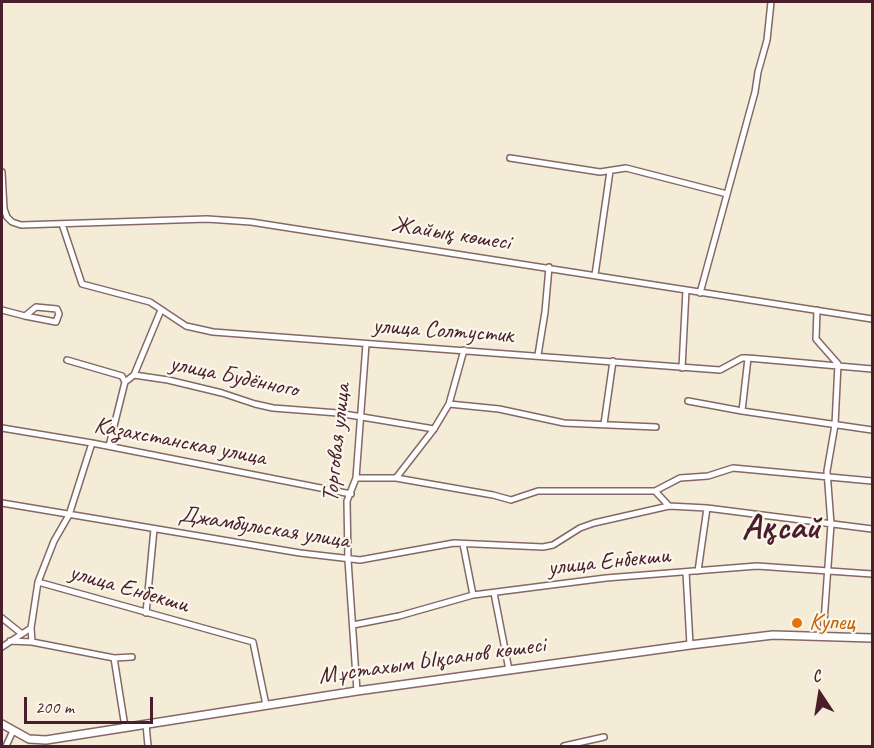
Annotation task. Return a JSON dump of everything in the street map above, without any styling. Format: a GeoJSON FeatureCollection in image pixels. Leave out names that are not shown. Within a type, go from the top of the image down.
{"type":"FeatureCollection","features":[{"type":"Feature","properties":{"kind":"main road","name":"Мұстахым Ықсанов көшесі"},"geometry":{"type":"LineString","coordinates":[[2,724],[40,741],[357,691],[690,645],[773,635],[873,638]]}},
{"type":"Feature","properties":{"kind":"street"},"geometry":{"type":"LineString","coordinates":[[700,292],[755,92],[767,40],[771,2]]}},
{"type":"Feature","properties":{"kind":"street"},"geometry":{"type":"LineString","coordinates":[[510,158],[600,172],[626,168],[727,194]]}},
{"type":"Feature","properties":{"kind":"street"},"geometry":{"type":"LineString","coordinates":[[595,275],[610,171]]}},
{"type":"Feature","properties":{"kind":"street"},"geometry":{"type":"LineString","coordinates":[[2,172],[4,209],[10,219],[2,225]]}},
{"type":"Feature","properties":{"kind":"street","name":"Жайық көшесі"},"geometry":{"type":"LineString","coordinates":[[10,219],[21,225],[228,219],[873,319]]}},
{"type":"Feature","properties":{"kind":"street","name":"улица Солтустик"},"geometry":{"type":"LineString","coordinates":[[62,224],[82,284],[150,302],[186,326],[213,332],[682,368],[720,370],[742,358],[748,358],[838,364],[873,369]]}},
{"type":"Feature","properties":{"kind":"street"},"geometry":{"type":"LineString","coordinates":[[538,356],[549,267]]}},
{"type":"Feature","properties":{"kind":"street"},"geometry":{"type":"LineString","coordinates":[[682,368],[686,290]]}},
{"type":"Feature","properties":{"kind":"street"},"geometry":{"type":"LineString","coordinates":[[2,310],[25,316],[56,322],[59,315],[57,309],[36,306],[25,316]]}},
{"type":"Feature","properties":{"kind":"street"},"geometry":{"type":"LineString","coordinates":[[109,446],[125,382],[134,375],[161,310]]}},
{"type":"Feature","properties":{"kind":"street"},"geometry":{"type":"LineString","coordinates":[[817,310],[816,339],[838,364],[836,425],[827,476],[831,524],[823,636]]}},
{"type":"Feature","properties":{"kind":"street","name":"Торговая улица"},"geometry":{"type":"LineString","coordinates":[[357,691],[348,560],[347,501],[356,478],[366,344]]}},
{"type":"Feature","properties":{"kind":"street"},"geometry":{"type":"LineString","coordinates":[[396,478],[434,429],[448,404],[464,350]]}},
{"type":"Feature","properties":{"kind":"street"},"geometry":{"type":"LineString","coordinates":[[742,411],[748,358]]}},
{"type":"Feature","properties":{"kind":"street"},"geometry":{"type":"LineString","coordinates":[[67,360],[122,376],[125,382]]}},
{"type":"Feature","properties":{"kind":"street"},"geometry":{"type":"LineString","coordinates":[[604,424],[613,361]]}},
{"type":"Feature","properties":{"kind":"street","name":"улица Будённого"},"geometry":{"type":"LineString","coordinates":[[134,375],[168,380],[273,408],[338,412],[434,429]]}},
{"type":"Feature","properties":{"kind":"street"},"geometry":{"type":"LineString","coordinates":[[688,401],[873,430]]}},
{"type":"Feature","properties":{"kind":"street"},"geometry":{"type":"LineString","coordinates":[[448,404],[498,408],[564,423],[656,427]]}},
{"type":"Feature","properties":{"kind":"street","name":"Казахстанская улица"},"geometry":{"type":"LineString","coordinates":[[2,428],[109,446],[351,494]]}},
{"type":"Feature","properties":{"kind":"street"},"geometry":{"type":"LineString","coordinates":[[32,642],[31,628],[38,582],[54,541],[69,515],[93,443]]}},
{"type":"Feature","properties":{"kind":"street"},"geometry":{"type":"LineString","coordinates":[[356,478],[396,478],[511,500],[538,491],[655,491],[680,478],[708,476],[733,468],[873,481]]}},
{"type":"Feature","properties":{"kind":"street"},"geometry":{"type":"LineString","coordinates":[[655,491],[669,506]]}},
{"type":"Feature","properties":{"kind":"street","name":"Джамбульская улица"},"geometry":{"type":"LineString","coordinates":[[2,503],[348,560],[360,560],[454,543],[543,547],[553,545],[580,528],[669,506],[707,508],[873,529]]}},
{"type":"Feature","properties":{"kind":"street"},"geometry":{"type":"LineString","coordinates":[[698,571],[707,508]]}},
{"type":"Feature","properties":{"kind":"street"},"geometry":{"type":"LineString","coordinates":[[146,613],[154,529]]}},
{"type":"Feature","properties":{"kind":"street"},"geometry":{"type":"LineString","coordinates":[[463,544],[473,595]]}},
{"type":"Feature","properties":{"kind":"street","name":"улица Енбекши"},"geometry":{"type":"LineString","coordinates":[[353,625],[399,616],[473,595],[606,578],[757,566],[873,574]]}},
{"type":"Feature","properties":{"kind":"street"},"geometry":{"type":"LineString","coordinates":[[686,572],[690,645]]}},
{"type":"Feature","properties":{"kind":"street","name":"улица Енбекши"},"geometry":{"type":"LineString","coordinates":[[38,582],[253,642],[266,705]]}},
{"type":"Feature","properties":{"kind":"street"},"geometry":{"type":"LineString","coordinates":[[494,593],[509,670]]}},
{"type":"Feature","properties":{"kind":"street"},"geometry":{"type":"LineString","coordinates":[[2,618],[22,634]]}},
{"type":"Feature","properties":{"kind":"street"},"geometry":{"type":"LineString","coordinates":[[2,647],[31,628]]}},
{"type":"Feature","properties":{"kind":"street"},"geometry":{"type":"LineString","coordinates":[[10,641],[32,642],[114,658],[132,657]]}},
{"type":"Feature","properties":{"kind":"street"},"geometry":{"type":"LineString","coordinates":[[114,658],[125,727]]}},
{"type":"Feature","properties":{"kind":"street"},"geometry":{"type":"LineString","coordinates":[[146,723],[148,747]]}},
{"type":"Feature","properties":{"kind":"street"},"geometry":{"type":"LineString","coordinates":[[6,747],[14,731]]}},
{"type":"Feature","properties":{"kind":"street"},"geometry":{"type":"LineString","coordinates":[[564,747],[604,737]]}},
{"type":"Feature","properties":{"kind":"place","name":"Купец"},"geometry":{"type":"Point","coordinates":[797,623]}},
{"type":"Feature","properties":{"kind":"district","name":"Ақсай"},"geometry":{"type":"Point","coordinates":[781,529]}}]}
